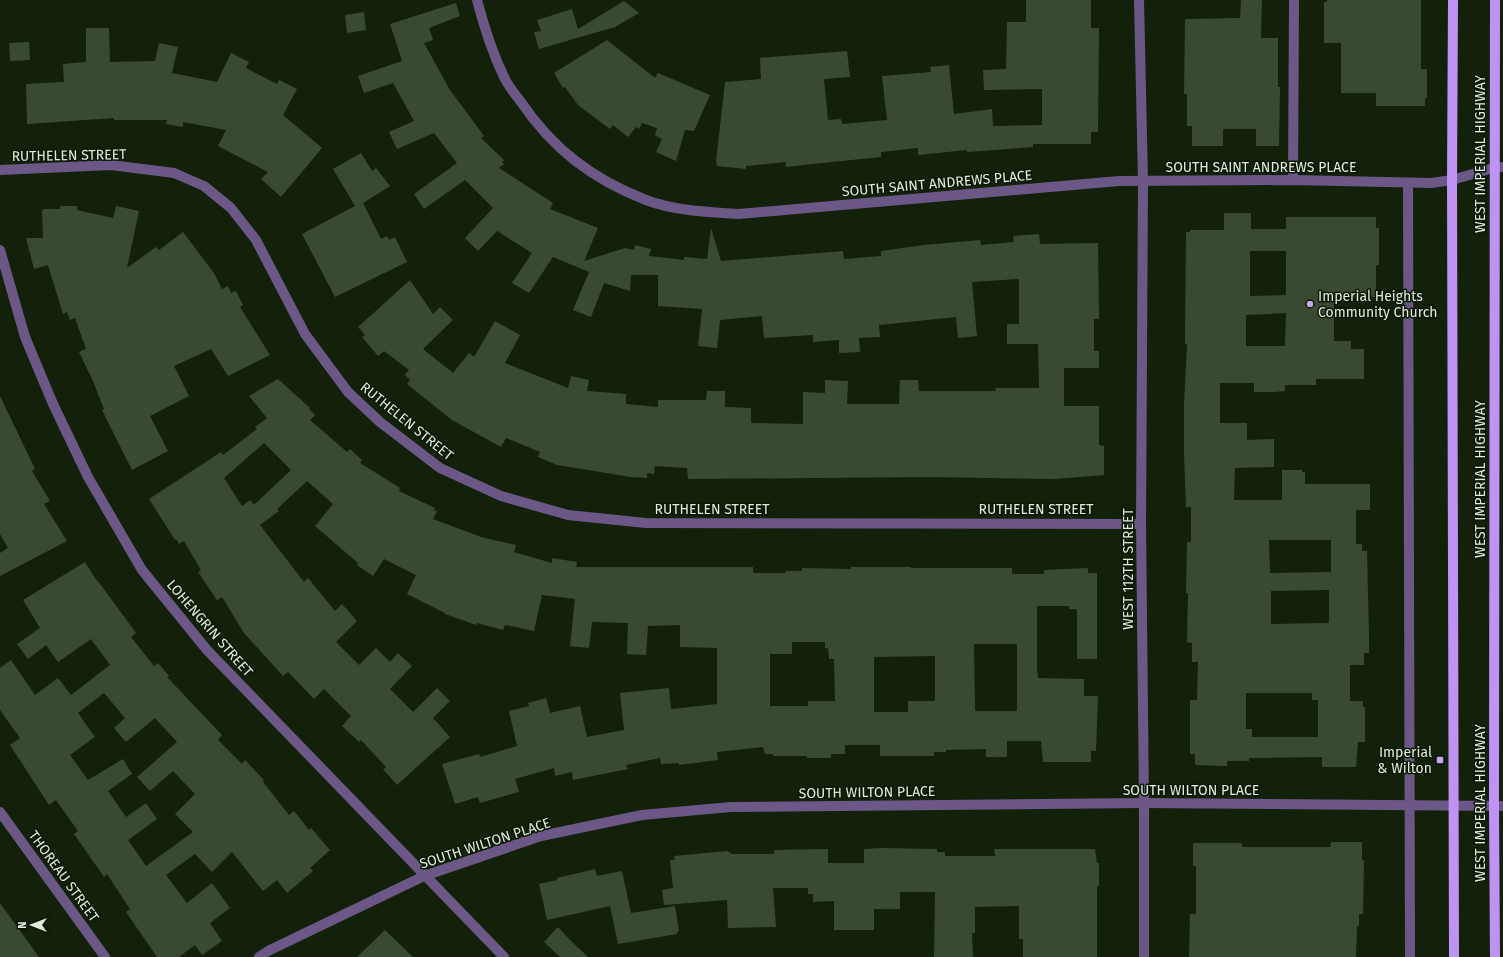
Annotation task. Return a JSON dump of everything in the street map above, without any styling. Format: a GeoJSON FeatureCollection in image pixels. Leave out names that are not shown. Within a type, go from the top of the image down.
{"type":"FeatureCollection","features":[{"type":"Feature","properties":{"kind":"main road","name":"WEST IMPERIAL HIGHWAY"},"geometry":{"type":"LineString","coordinates":[[1453,0],[1454,957]]}},
{"type":"Feature","properties":{"kind":"main road","name":"WEST IMPERIAL HIGHWAY"},"geometry":{"type":"LineString","coordinates":[[1494,0],[1498,97],[1498,806],[1495,957]]}},
{"type":"Feature","properties":{"kind":"street","name":"SOUTH SAINT ANDREWS PLACE"},"geometry":{"type":"LineString","coordinates":[[477,0],[485,33],[504,79],[534,122],[570,158],[603,180],[646,200],[693,211],[739,214],[1111,182],[1294,180],[1408,183],[1452,180],[1498,168]]}},
{"type":"Feature","properties":{"kind":"street","name":"WEST 112TH STREET"},"geometry":{"type":"LineString","coordinates":[[1139,0],[1143,181],[1141,524],[1144,957]]}},
{"type":"Feature","properties":{"kind":"street"},"geometry":{"type":"LineString","coordinates":[[1294,0],[1294,180]]}},
{"type":"Feature","properties":{"kind":"street","name":"RUTHELEN STREET"},"geometry":{"type":"LineString","coordinates":[[0,170],[111,165],[174,173],[204,186],[232,208],[256,240],[305,334],[348,392],[380,422],[440,468],[501,496],[568,515],[646,522],[1141,524]]}},
{"type":"Feature","properties":{"kind":"street"},"geometry":{"type":"LineString","coordinates":[[1408,183],[1410,957]]}},
{"type":"Feature","properties":{"kind":"street","name":"LOHENGRIN STREET"},"geometry":{"type":"LineString","coordinates":[[0,250],[25,337],[53,404],[88,477],[142,570],[207,650],[504,957]]}},
{"type":"Feature","properties":{"kind":"street","name":"SOUTH WILTON PLACE"},"geometry":{"type":"LineString","coordinates":[[259,957],[270,950],[424,876],[541,836],[642,815],[731,807],[1144,803],[1498,806]]}},
{"type":"Feature","properties":{"kind":"street","name":"THOREAU STREET"},"geometry":{"type":"LineString","coordinates":[[0,812],[105,957]]}},
{"type":"Feature","properties":{"kind":"building"},"geometry":{"type":"Polygon","coordinates":[[[1026,0],[1091,0],[1091,28],[1099,28],[1098,132],[1091,132],[1091,144],[1033,144],[1033,147],[967,152],[967,150],[918,155],[918,148],[881,152],[881,157],[786,167],[786,162],[746,166],[746,169],[717,166],[716,162],[725,82],[761,79],[760,58],[847,51],[850,77],[824,79],[828,120],[841,119],[842,124],[887,120],[882,76],[931,72],[930,67],[949,65],[954,114],[992,109],[993,126],[1042,125],[1042,89],[984,90],[983,70],[1006,69],[1007,22],[1026,22],[1026,0]]]}},
{"type":"Feature","properties":{"kind":"building"},"geometry":{"type":"Polygon","coordinates":[[[1241,0],[1262,0],[1261,38],[1278,38],[1278,87],[1280,87],[1279,146],[1256,146],[1256,129],[1223,129],[1223,146],[1192,146],[1192,126],[1187,126],[1187,94],[1184,94],[1185,19],[1240,18],[1241,0]]]}},
{"type":"Feature","properties":{"kind":"building"},"geometry":{"type":"Polygon","coordinates":[[[1327,0],[1421,0],[1421,69],[1427,69],[1427,98],[1425,98],[1425,106],[1376,106],[1376,93],[1341,93],[1341,43],[1324,43],[1324,2],[1327,2],[1327,0]]]}},
{"type":"Feature","properties":{"kind":"building"},"geometry":{"type":"Polygon","coordinates":[[[624,1],[639,13],[615,27],[539,49],[534,32],[541,31],[537,20],[572,9],[578,29],[624,1]]]}},
{"type":"Feature","properties":{"kind":"building"},"geometry":{"type":"Polygon","coordinates":[[[456,3],[460,16],[429,28],[433,40],[424,43],[450,90],[484,136],[481,138],[504,160],[502,162],[504,164],[499,168],[553,203],[550,209],[598,228],[584,261],[625,248],[634,250],[635,245],[651,249],[649,256],[684,260],[684,257],[707,259],[711,228],[721,261],[843,251],[844,259],[881,256],[881,251],[924,245],[980,240],[981,245],[1014,242],[1013,236],[1039,234],[1040,244],[1098,243],[1099,319],[1094,319],[1094,351],[1099,351],[1099,368],[1064,368],[1064,406],[1099,406],[1099,445],[1104,446],[1104,475],[1054,479],[929,477],[688,479],[687,468],[655,466],[654,474],[647,473],[647,478],[631,477],[557,465],[538,457],[540,452],[506,438],[501,447],[452,420],[407,384],[410,380],[405,375],[409,370],[384,351],[378,356],[362,337],[365,335],[358,327],[410,280],[433,314],[440,307],[453,320],[423,349],[453,373],[469,353],[474,357],[495,321],[520,335],[505,363],[568,388],[571,376],[589,380],[587,391],[626,394],[626,404],[658,407],[658,400],[706,400],[707,391],[725,391],[725,407],[751,408],[751,423],[803,424],[803,392],[825,393],[825,380],[848,381],[847,404],[899,404],[900,380],[918,380],[919,391],[996,391],[995,388],[1039,388],[1038,344],[1007,344],[1007,324],[1019,324],[1019,279],[972,282],[977,336],[958,338],[956,317],[879,325],[880,337],[859,338],[860,352],[839,353],[839,340],[813,342],[813,335],[764,338],[762,316],[720,320],[717,348],[698,346],[702,309],[658,306],[658,275],[631,275],[630,291],[604,283],[591,317],[573,310],[589,272],[553,257],[529,293],[512,283],[532,253],[497,231],[478,251],[465,238],[493,208],[465,180],[424,209],[414,194],[457,163],[434,133],[397,149],[389,132],[414,121],[393,83],[364,93],[358,76],[402,61],[390,24],[456,3]]]}},
{"type":"Feature","properties":{"kind":"building"},"geometry":{"type":"Polygon","coordinates":[[[364,12],[366,30],[347,33],[345,15],[364,12]]]}},
{"type":"Feature","properties":{"kind":"building"},"geometry":{"type":"Polygon","coordinates":[[[86,28],[109,28],[110,62],[155,61],[159,43],[178,47],[172,73],[217,82],[231,53],[249,62],[246,68],[277,84],[279,80],[297,89],[283,115],[322,148],[281,197],[261,179],[268,172],[218,146],[226,130],[183,122],[183,127],[166,124],[167,120],[114,120],[114,118],[27,124],[26,84],[64,82],[63,64],[86,62],[86,28]]]}},
{"type":"Feature","properties":{"kind":"building"},"geometry":{"type":"Polygon","coordinates":[[[607,40],[655,78],[658,73],[710,95],[694,131],[685,130],[676,161],[656,152],[662,139],[655,135],[657,128],[642,123],[639,129],[636,127],[628,137],[613,125],[610,129],[578,105],[565,87],[563,88],[554,73],[607,40]]]}},
{"type":"Feature","properties":{"kind":"building"},"geometry":{"type":"Polygon","coordinates":[[[29,42],[30,60],[10,61],[9,43],[29,42]]]}},
{"type":"Feature","properties":{"kind":"building"},"geometry":{"type":"Polygon","coordinates":[[[361,153],[372,171],[376,168],[390,186],[363,203],[381,239],[387,236],[389,240],[395,237],[407,262],[335,297],[302,234],[355,206],[333,169],[361,153]]]}},
{"type":"Feature","properties":{"kind":"building"},"geometry":{"type":"Polygon","coordinates":[[[60,206],[77,206],[77,210],[113,218],[116,206],[139,211],[127,268],[156,247],[159,250],[183,232],[214,273],[222,289],[228,286],[231,293],[236,291],[243,305],[240,307],[270,355],[228,376],[211,349],[174,366],[189,396],[150,416],[168,451],[132,470],[102,410],[104,409],[93,381],[79,352],[86,349],[75,318],[70,320],[67,312],[63,314],[48,265],[34,269],[26,238],[43,238],[42,211],[44,209],[60,209],[60,206]]]}},
{"type":"Feature","properties":{"kind":"building"},"geometry":{"type":"Polygon","coordinates":[[[1224,213],[1251,213],[1251,229],[1286,229],[1286,217],[1376,217],[1376,228],[1379,228],[1379,265],[1376,265],[1376,297],[1334,297],[1334,341],[1351,341],[1351,349],[1364,349],[1364,379],[1316,379],[1316,385],[1285,385],[1285,391],[1275,392],[1254,392],[1254,383],[1220,383],[1220,423],[1247,423],[1247,440],[1274,439],[1274,467],[1235,468],[1234,500],[1282,500],[1282,470],[1302,470],[1302,472],[1305,472],[1305,484],[1370,484],[1370,510],[1356,510],[1356,544],[1362,544],[1362,551],[1367,551],[1369,653],[1364,653],[1364,665],[1350,665],[1350,701],[1363,701],[1363,707],[1365,707],[1365,742],[1358,742],[1356,767],[1322,767],[1322,757],[1249,758],[1249,761],[1227,761],[1227,766],[1195,765],[1195,754],[1190,754],[1190,700],[1197,700],[1198,662],[1192,662],[1192,643],[1187,642],[1187,542],[1191,542],[1191,507],[1186,507],[1184,454],[1184,405],[1187,344],[1185,344],[1186,232],[1190,232],[1190,230],[1224,230],[1224,213]],[[1250,251],[1250,296],[1286,295],[1286,251],[1250,251]],[[1286,313],[1246,315],[1246,346],[1285,346],[1286,313]],[[1269,540],[1270,573],[1331,572],[1331,540],[1269,540]],[[1329,590],[1271,591],[1271,624],[1329,623],[1329,590]],[[1246,693],[1246,729],[1252,729],[1252,737],[1318,737],[1318,700],[1312,700],[1312,693],[1246,693]]]}},
{"type":"Feature","properties":{"kind":"building"},"geometry":{"type":"Polygon","coordinates":[[[278,379],[310,408],[309,409],[315,415],[310,420],[347,452],[350,449],[362,460],[360,463],[400,488],[399,491],[435,508],[434,510],[437,511],[433,519],[481,537],[516,545],[514,552],[552,563],[552,558],[577,562],[576,567],[753,567],[753,573],[785,573],[786,571],[802,571],[802,568],[851,569],[851,567],[911,567],[1012,568],[1012,574],[1044,574],[1044,570],[1088,568],[1088,573],[1097,573],[1097,659],[1077,659],[1077,609],[1069,609],[1069,606],[1037,606],[1037,670],[1038,678],[1084,679],[1084,696],[1098,696],[1096,751],[1091,751],[1091,762],[1043,762],[1041,741],[1007,741],[1007,757],[986,757],[986,749],[946,750],[946,752],[934,752],[934,756],[880,756],[880,745],[845,745],[845,754],[831,754],[831,758],[807,758],[807,756],[773,756],[773,754],[765,754],[763,747],[717,752],[718,760],[679,765],[679,763],[661,764],[660,758],[626,765],[628,769],[573,780],[572,772],[555,776],[554,768],[515,779],[519,792],[480,803],[478,797],[455,804],[442,764],[479,754],[480,757],[517,746],[509,711],[529,706],[528,703],[546,698],[550,713],[580,706],[587,737],[624,730],[620,693],[669,688],[671,709],[717,704],[717,648],[680,647],[680,625],[648,626],[646,655],[627,654],[628,623],[592,622],[589,648],[570,646],[575,599],[542,595],[534,631],[505,625],[503,630],[477,623],[476,625],[445,614],[407,594],[416,575],[384,559],[373,576],[357,565],[358,563],[315,526],[333,504],[307,481],[277,509],[279,511],[260,525],[304,582],[308,578],[335,611],[342,604],[357,621],[336,642],[359,665],[376,648],[390,662],[398,653],[412,666],[390,689],[413,712],[437,688],[450,701],[433,718],[450,737],[397,785],[383,769],[386,767],[361,740],[359,742],[342,726],[351,716],[324,689],[314,699],[288,672],[283,676],[244,633],[222,597],[217,600],[198,572],[201,570],[184,541],[179,544],[176,539],[175,540],[149,499],[221,452],[223,455],[257,429],[255,427],[267,418],[249,396],[278,379]],[[264,443],[224,478],[242,506],[250,500],[254,505],[291,470],[264,443]],[[792,642],[792,654],[770,654],[770,706],[808,706],[808,701],[835,701],[834,659],[829,659],[828,648],[825,648],[825,642],[792,642]],[[974,644],[975,711],[1017,711],[1017,644],[974,644]],[[935,656],[874,657],[874,712],[908,712],[908,701],[935,701],[935,656]]]}},
{"type":"Feature","properties":{"kind":"building"},"geometry":{"type":"Polygon","coordinates":[[[0,396],[35,469],[32,471],[50,501],[44,504],[67,541],[0,576],[0,553],[8,548],[0,534],[0,396]]]}},
{"type":"Feature","properties":{"kind":"building"},"geometry":{"type":"Polygon","coordinates":[[[85,562],[97,581],[136,633],[131,637],[154,666],[158,663],[169,676],[167,677],[222,735],[218,740],[242,764],[245,760],[264,780],[263,782],[289,815],[294,811],[309,830],[311,828],[330,850],[310,868],[313,871],[287,893],[277,880],[263,891],[232,852],[212,872],[195,854],[166,875],[187,903],[212,883],[230,908],[210,923],[222,941],[202,955],[195,945],[179,957],[157,957],[126,912],[130,909],[107,874],[104,877],[74,834],[78,831],[56,800],[49,805],[10,745],[20,738],[0,710],[0,668],[11,660],[35,695],[58,678],[71,695],[110,665],[91,639],[58,662],[46,645],[28,659],[17,644],[40,628],[23,600],[85,562]],[[104,693],[78,713],[95,737],[70,755],[88,780],[123,759],[132,774],[108,791],[126,817],[146,803],[157,819],[128,840],[146,866],[193,832],[175,814],[195,794],[173,771],[150,791],[137,777],[177,742],[155,718],[126,742],[114,728],[125,718],[104,693]]]}},
{"type":"Feature","properties":{"kind":"building"},"geometry":{"type":"Polygon","coordinates":[[[1331,842],[1362,842],[1362,860],[1364,860],[1363,914],[1359,914],[1359,926],[1357,926],[1356,957],[1189,957],[1190,914],[1196,914],[1196,866],[1193,866],[1193,843],[1242,843],[1242,847],[1330,847],[1331,842]]]}},
{"type":"Feature","properties":{"kind":"building"},"geometry":{"type":"Polygon","coordinates":[[[828,849],[828,863],[864,863],[864,849],[937,849],[937,852],[945,852],[945,856],[995,856],[994,849],[1095,849],[1097,863],[1099,863],[1099,886],[1097,886],[1097,957],[1023,957],[1023,939],[1019,939],[1019,906],[975,907],[975,933],[972,933],[973,957],[934,957],[935,892],[900,892],[900,909],[874,909],[874,930],[834,930],[834,901],[813,902],[813,894],[808,894],[808,888],[773,888],[776,927],[728,928],[727,900],[664,905],[662,890],[673,888],[670,860],[675,860],[674,856],[727,851],[732,854],[774,854],[774,850],[828,849]]]}},
{"type":"Feature","properties":{"kind":"building"},"geometry":{"type":"Polygon","coordinates":[[[595,869],[597,876],[622,871],[631,913],[675,906],[679,931],[677,934],[618,944],[610,906],[547,920],[539,884],[595,869]]]}},
{"type":"Feature","properties":{"kind":"building"},"geometry":{"type":"Polygon","coordinates":[[[0,903],[39,957],[0,957],[0,903]]]}},
{"type":"Feature","properties":{"kind":"building"},"geometry":{"type":"Polygon","coordinates":[[[558,927],[588,957],[560,957],[544,942],[558,927]]]}},
{"type":"Feature","properties":{"kind":"building"},"geometry":{"type":"Polygon","coordinates":[[[385,930],[413,957],[357,957],[385,930]]]}},
{"type":"Feature","properties":{"kind":"place","name":"Imperial Heights Community Church"},"geometry":{"type":"Point","coordinates":[1310,304]}},
{"type":"Feature","properties":{"kind":"place","name":"Imperial & Wilton"},"geometry":{"type":"Point","coordinates":[1440,760]}}]}
